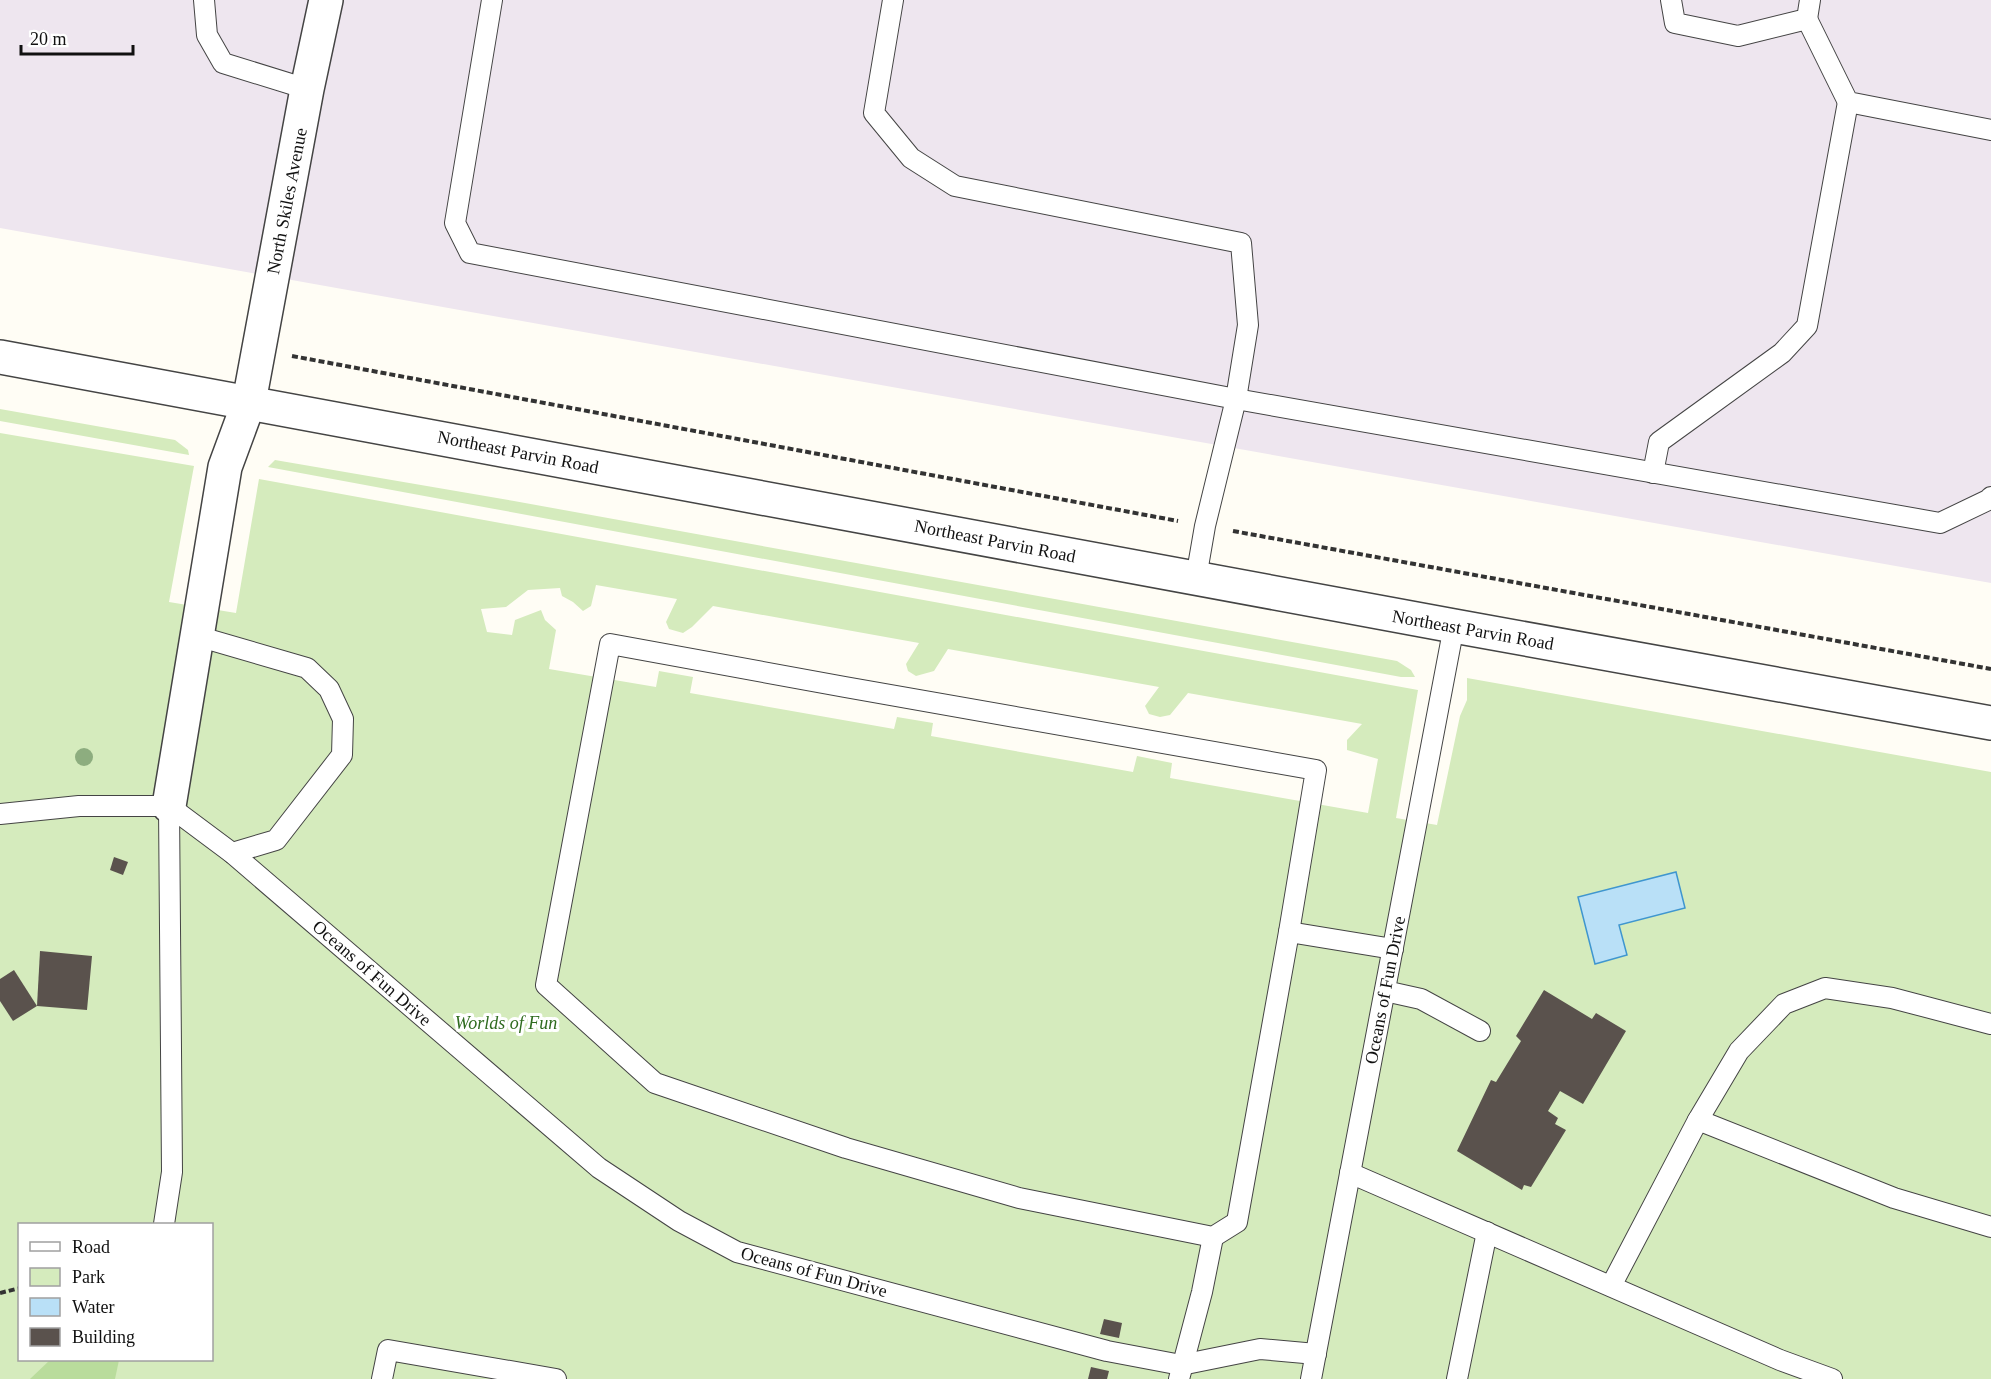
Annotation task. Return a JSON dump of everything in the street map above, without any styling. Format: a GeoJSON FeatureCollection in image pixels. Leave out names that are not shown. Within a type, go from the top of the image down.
{"type":"FeatureCollection","features":[{"type":"Feature","properties":{"kind":"street","name":"North Skiles Avenue"},"geometry":{"type":"LineString","coordinates":[[249,402],[326,0]]}},
{"type":"Feature","properties":{"kind":"street","name":"Northeast Parvin Road"},"geometry":{"type":"LineString","coordinates":[[0,357],[1454,627],[1991,723]]}},
{"type":"Feature","properties":{"kind":"street"},"geometry":{"type":"LineString","coordinates":[[169,806],[225,467],[249,402]]}},
{"type":"Feature","properties":{"kind":"lane"},"geometry":{"type":"LineString","coordinates":[[204,0],[207,35],[223,63],[308,89]]}},
{"type":"Feature","properties":{"kind":"lane"},"geometry":{"type":"LineString","coordinates":[[492,0],[454,223],[470,253],[1236,399],[1940,523],[1991,497]]}},
{"type":"Feature","properties":{"kind":"lane"},"geometry":{"type":"LineString","coordinates":[[894,0],[874,113],[911,158],[955,186],[1242,243],[1248,325],[1236,399],[1205,526],[1196,578]]}},
{"type":"Feature","properties":{"kind":"lane"},"geometry":{"type":"LineString","coordinates":[[1653,473],[1659,442],[1782,353],[1807,326],[1848,102],[1809,9],[1738,36],[1675,23],[1671,0]]}},
{"type":"Feature","properties":{"kind":"lane"},"geometry":{"type":"LineString","coordinates":[[1848,102],[1991,130]]}},
{"type":"Feature","properties":{"kind":"lane","name":"Oceans of Fun Drive"},"geometry":{"type":"LineString","coordinates":[[1311,1379],[1454,627]]}},
{"type":"Feature","properties":{"kind":"lane"},"geometry":{"type":"LineString","coordinates":[[197,636],[307,668],[329,689],[343,720],[342,755],[276,840],[232,853]]}},
{"type":"Feature","properties":{"kind":"lane"},"geometry":{"type":"LineString","coordinates":[[610,644],[1316,770],[1237,1222],[1213,1237],[1019,1198],[846,1148],[655,1083],[546,985],[610,644]]}},
{"type":"Feature","properties":{"kind":"lane"},"geometry":{"type":"LineString","coordinates":[[0,814],[79,806],[169,806],[172,1172],[164,1223]]}},
{"type":"Feature","properties":{"kind":"lane","name":"Oceans of Fun Drive"},"geometry":{"type":"LineString","coordinates":[[169,806],[232,853],[599,1168],[680,1221],[737,1252],[1180,1372],[1260,1349],[1316,1354]]}},
{"type":"Feature","properties":{"kind":"lane"},"geometry":{"type":"LineString","coordinates":[[1289,932],[1393,949]]}},
{"type":"Feature","properties":{"kind":"lane"},"geometry":{"type":"LineString","coordinates":[[1611,1286],[1698,1119],[1739,1051],[1784,1004],[1825,988],[1892,998],[1991,1024]]}},
{"type":"Feature","properties":{"kind":"lane"},"geometry":{"type":"LineString","coordinates":[[1385,991],[1421,999],[1480,1030]]}},
{"type":"Feature","properties":{"kind":"lane"},"geometry":{"type":"LineString","coordinates":[[1698,1119],[1894,1198],[1991,1227]]}},
{"type":"Feature","properties":{"kind":"lane"},"geometry":{"type":"LineString","coordinates":[[1350,1173],[1780,1360],[1832,1379]]}},
{"type":"Feature","properties":{"kind":"lane"},"geometry":{"type":"LineString","coordinates":[[1456,1379],[1487,1232]]}},
{"type":"Feature","properties":{"kind":"lane"},"geometry":{"type":"LineString","coordinates":[[1180,1372],[1202,1292],[1213,1237]]}},
{"type":"Feature","properties":{"kind":"lane"},"geometry":{"type":"LineString","coordinates":[[382,1379],[388,1350],[556,1379]]}},
{"type":"Feature","properties":{"kind":"path"},"geometry":{"type":"LineString","coordinates":[[259,350],[1991,669]]}},
{"type":"Feature","properties":{"kind":"path"},"geometry":{"type":"LineString","coordinates":[[0,1293],[18,1288]]}},
{"type":"Feature","properties":{"kind":"shaded area"},"geometry":{"type":"Polygon","coordinates":[[[0,0],[1991,0],[1991,583],[0,228],[0,0]]]}},
{"type":"Feature","properties":{"kind":"green space"},"geometry":{"type":"Polygon","coordinates":[[[0,409],[175,440],[188,450],[189,455],[0,421],[0,409]]]}},
{"type":"Feature","properties":{"kind":"green space","name":"Worlds of Fun"},"geometry":{"type":"Polygon","coordinates":[[[0,433],[194,466],[169,602],[236,613],[259,479],[1418,690],[1396,818],[1437,825],[1460,716],[1467,700],[1467,678],[1991,772],[1991,1379],[0,1379],[0,433]],[[596,585],[591,606],[583,611],[562,596],[560,588],[528,590],[506,607],[481,609],[487,632],[512,635],[515,620],[541,610],[545,620],[556,630],[549,669],[656,687],[659,671],[693,677],[690,693],[894,729],[897,717],[933,723],[931,736],[1133,772],[1137,756],[1172,763],[1170,778],[1368,813],[1378,759],[1347,750],[1347,740],[1362,724],[1188,693],[1170,715],[1160,717],[1149,714],[1145,706],[1159,687],[948,649],[934,671],[916,676],[908,671],[906,664],[919,643],[713,606],[683,633],[669,629],[666,622],[677,599],[596,585]]]}},
{"type":"Feature","properties":{"kind":"green space"},"geometry":{"type":"Polygon","coordinates":[[[275,460],[1397,661],[1411,670],[1415,677],[1401,677],[268,467],[275,460]]]}},
{"type":"Feature","properties":{"kind":"green space"},"geometry":{"type":"Polygon","coordinates":[[[49,1361],[119,1361],[115,1379],[30,1379],[49,1361]]]}},
{"type":"Feature","properties":{"kind":"water"},"geometry":{"type":"Polygon","coordinates":[[[1676,872],[1685,908],[1619,925],[1627,955],[1595,964],[1578,897],[1676,872]]]}},
{"type":"Feature","properties":{"kind":"building"},"geometry":{"type":"Polygon","coordinates":[[[114,857],[128,862],[123,875],[110,870],[114,857]]]}},
{"type":"Feature","properties":{"kind":"building"},"geometry":{"type":"Polygon","coordinates":[[[40,951],[92,956],[87,1010],[37,1006],[40,951]]]}},
{"type":"Feature","properties":{"kind":"building"},"geometry":{"type":"Polygon","coordinates":[[[14,970],[37,1006],[13,1021],[0,1001],[0,979],[14,970]]]}},
{"type":"Feature","properties":{"kind":"building"},"geometry":{"type":"Polygon","coordinates":[[[1544,990],[1592,1019],[1596,1013],[1626,1031],[1583,1104],[1560,1091],[1548,1111],[1558,1118],[1555,1124],[1566,1130],[1531,1187],[1524,1185],[1522,1190],[1457,1151],[1491,1080],[1496,1082],[1521,1041],[1516,1036],[1544,990]]]}},
{"type":"Feature","properties":{"kind":"building"},"geometry":{"type":"Polygon","coordinates":[[[1104,1319],[1122,1323],[1119,1338],[1100,1334],[1104,1319]]]}},
{"type":"Feature","properties":{"kind":"building"},"geometry":{"type":"Polygon","coordinates":[[[1091,1367],[1109,1371],[1107,1379],[1088,1379],[1091,1367]]]}}]}
